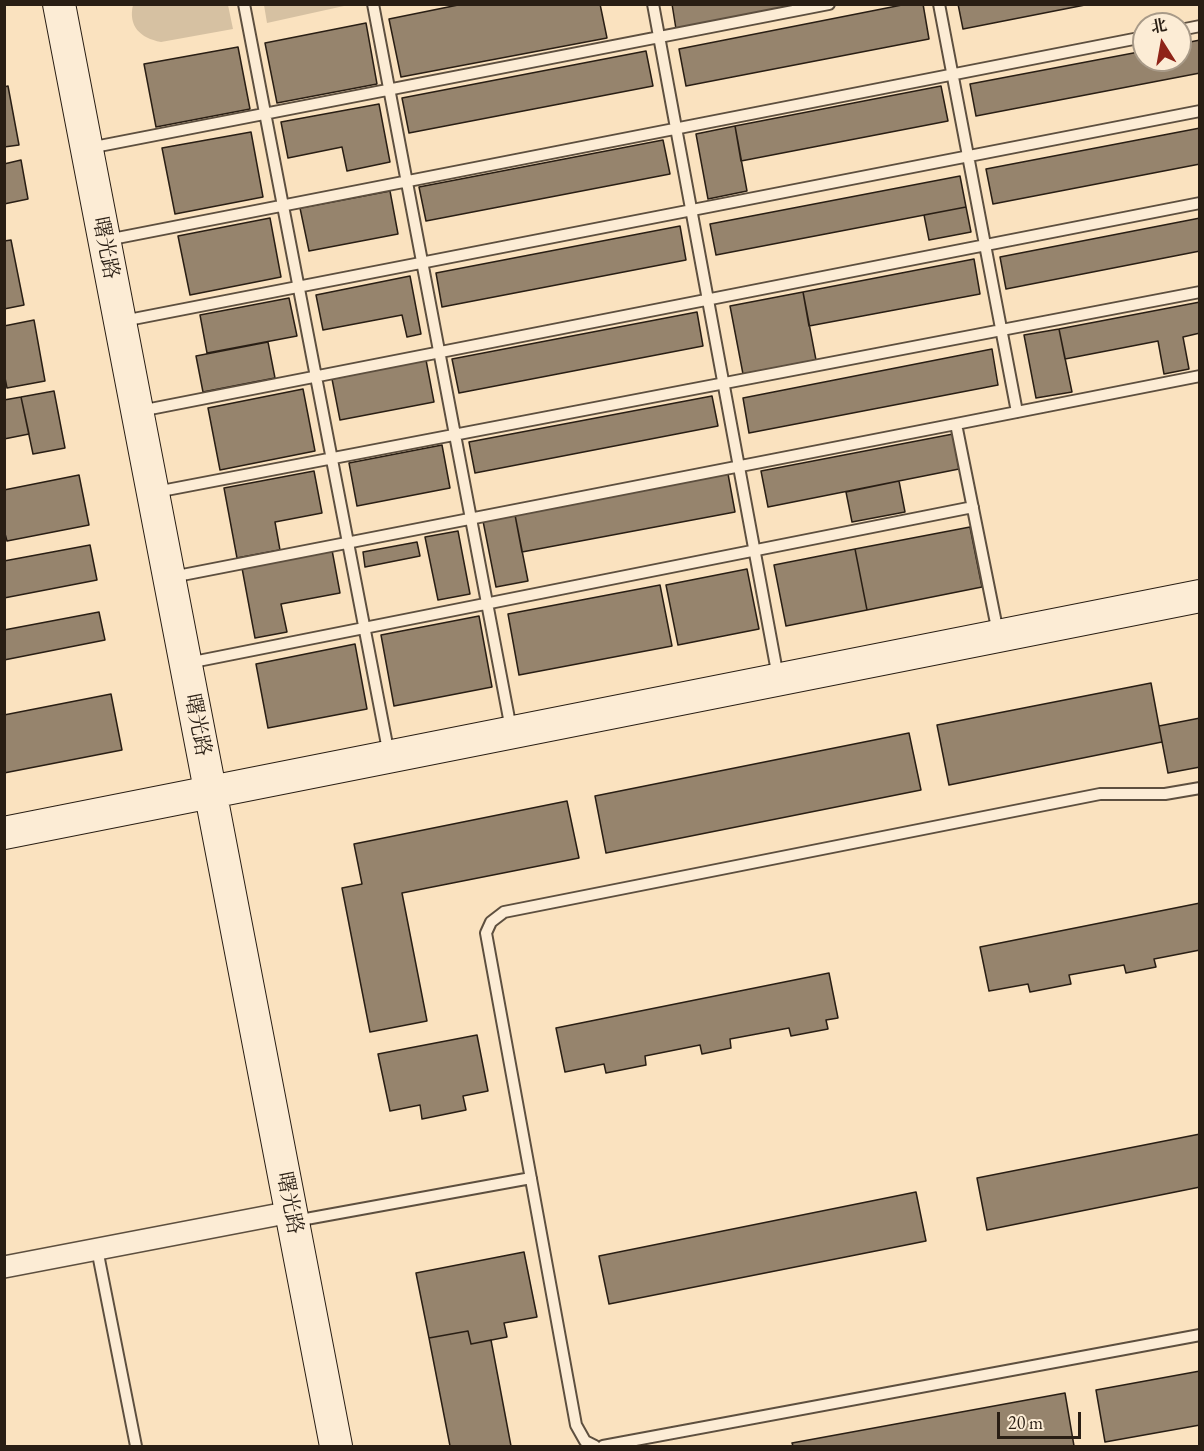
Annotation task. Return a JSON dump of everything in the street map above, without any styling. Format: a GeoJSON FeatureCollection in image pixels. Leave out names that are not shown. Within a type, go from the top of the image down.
{"type":"FeatureCollection","features":[{"type":"Feature","properties":{"kind":"street","name":"曙光路"},"geometry":{"type":"LineString","coordinates":[[59,4],[336,1446]]}},
{"type":"Feature","properties":{"kind":"street"},"geometry":{"type":"LineString","coordinates":[[4,833],[1200,596]]}},
{"type":"Feature","properties":{"kind":"street"},"geometry":{"type":"LineString","coordinates":[[4,1267],[97,1249],[292,1217]]}},
{"type":"Feature","properties":{"kind":"lane"},"geometry":{"type":"LineString","coordinates":[[244,4],[389,757]]}},
{"type":"Feature","properties":{"kind":"lane"},"geometry":{"type":"LineString","coordinates":[[373,4],[512,733]]}},
{"type":"Feature","properties":{"kind":"lane"},"geometry":{"type":"LineString","coordinates":[[653,4],[779,679]]}},
{"type":"Feature","properties":{"kind":"lane"},"geometry":{"type":"LineString","coordinates":[[86,148],[829,4]]}},
{"type":"Feature","properties":{"kind":"lane"},"geometry":{"type":"LineString","coordinates":[[939,4],[1017,412]]}},
{"type":"Feature","properties":{"kind":"lane"},"geometry":{"type":"LineString","coordinates":[[104,240],[1132,39]]}},
{"type":"Feature","properties":{"kind":"lane"},"geometry":{"type":"LineString","coordinates":[[119,321],[1200,111]]}},
{"type":"Feature","properties":{"kind":"lane"},"geometry":{"type":"LineString","coordinates":[[137,412],[1200,202]]}},
{"type":"Feature","properties":{"kind":"lane"},"geometry":{"type":"LineString","coordinates":[[152,493],[1200,292]]}},
{"type":"Feature","properties":{"kind":"lane"},"geometry":{"type":"LineString","coordinates":[[169,578],[1200,376]]}},
{"type":"Feature","properties":{"kind":"lane"},"geometry":{"type":"LineString","coordinates":[[956,424],[998,636]]}},
{"type":"Feature","properties":{"kind":"lane"},"geometry":{"type":"LineString","coordinates":[[185,664],[973,507]]}},
{"type":"Feature","properties":{"kind":"lane"},"geometry":{"type":"LineString","coordinates":[[595,1446],[585,1441],[576,1425],[486,933],[491,922],[504,912],[1100,794],[1165,794],[1200,789]]}},
{"type":"Feature","properties":{"kind":"lane"},"geometry":{"type":"LineString","coordinates":[[292,1217],[531,1178]]}},
{"type":"Feature","properties":{"kind":"lane"},"geometry":{"type":"LineString","coordinates":[[97,1249],[136,1446]]}},
{"type":"Feature","properties":{"kind":"lane"},"geometry":{"type":"LineString","coordinates":[[603,1446],[1200,1335]]}},
{"type":"Feature","properties":{"kind":"shaded area"},"geometry":{"type":"Polygon","coordinates":[[[264,4],[353,4],[267,23],[264,5],[264,4]]]}},
{"type":"Feature","properties":{"kind":"shaded area"},"geometry":{"type":"Polygon","coordinates":[[[133,5],[228,5],[233,29],[161,42],[137,30],[132,19],[133,5]]]}},
{"type":"Feature","properties":{"kind":"building"},"geometry":{"type":"Polygon","coordinates":[[[463,4],[600,4],[607,38],[401,77],[389,19],[463,4]]]}},
{"type":"Feature","properties":{"kind":"building"},"geometry":{"type":"Polygon","coordinates":[[[672,4],[805,4],[676,29],[672,4]]]}},
{"type":"Feature","properties":{"kind":"building"},"geometry":{"type":"Polygon","coordinates":[[[907,4],[923,4],[929,39],[686,86],[679,49],[907,4]]]}},
{"type":"Feature","properties":{"kind":"building"},"geometry":{"type":"Polygon","coordinates":[[[958,4],[1090,4],[963,29],[958,4]]]}},
{"type":"Feature","properties":{"kind":"building"},"geometry":{"type":"Polygon","coordinates":[[[366,23],[377,84],[277,103],[265,43],[366,23]]]}},
{"type":"Feature","properties":{"kind":"building"},"geometry":{"type":"Polygon","coordinates":[[[1200,40],[1200,73],[976,116],[970,84],[1132,53],[1132,72],[1192,72],[1192,42],[1200,40]]]}},
{"type":"Feature","properties":{"kind":"building"},"geometry":{"type":"Polygon","coordinates":[[[238,47],[250,109],[156,127],[144,64],[238,47]]]}},
{"type":"Feature","properties":{"kind":"building"},"geometry":{"type":"Polygon","coordinates":[[[646,51],[653,86],[409,133],[402,98],[646,51]]]}},
{"type":"Feature","properties":{"kind":"building"},"geometry":{"type":"Polygon","coordinates":[[[8,86],[19,145],[4,147],[4,87],[8,86]]]}},
{"type":"Feature","properties":{"kind":"building"},"geometry":{"type":"Polygon","coordinates":[[[941,86],[948,121],[741,161],[735,126],[941,86]]]}},
{"type":"Feature","properties":{"kind":"building"},"geometry":{"type":"Polygon","coordinates":[[[379,104],[390,162],[347,171],[342,147],[288,158],[281,122],[379,104]]]}},
{"type":"Feature","properties":{"kind":"building"},"geometry":{"type":"Polygon","coordinates":[[[735,126],[747,191],[708,199],[696,134],[735,126]]]}},
{"type":"Feature","properties":{"kind":"building"},"geometry":{"type":"Polygon","coordinates":[[[1200,128],[1200,164],[993,204],[986,169],[1200,128]]]}},
{"type":"Feature","properties":{"kind":"building"},"geometry":{"type":"Polygon","coordinates":[[[251,132],[263,197],[175,214],[162,148],[251,132]]]}},
{"type":"Feature","properties":{"kind":"building"},"geometry":{"type":"Polygon","coordinates":[[[663,140],[670,174],[426,221],[419,187],[663,140]]]}},
{"type":"Feature","properties":{"kind":"building"},"geometry":{"type":"Polygon","coordinates":[[[21,160],[28,199],[4,204],[4,164],[21,160]]]}},
{"type":"Feature","properties":{"kind":"building"},"geometry":{"type":"Polygon","coordinates":[[[960,176],[966,207],[716,255],[710,224],[960,176]]]}},
{"type":"Feature","properties":{"kind":"building"},"geometry":{"type":"Polygon","coordinates":[[[390,191],[398,234],[309,251],[300,208],[390,191]]]}},
{"type":"Feature","properties":{"kind":"building"},"geometry":{"type":"Polygon","coordinates":[[[966,207],[971,232],[929,240],[924,215],[966,207]]]}},
{"type":"Feature","properties":{"kind":"building"},"geometry":{"type":"Polygon","coordinates":[[[270,218],[281,277],[190,295],[178,236],[270,218]]]}},
{"type":"Feature","properties":{"kind":"building"},"geometry":{"type":"Polygon","coordinates":[[[1200,218],[1200,251],[1006,289],[1000,257],[1200,218]]]}},
{"type":"Feature","properties":{"kind":"building"},"geometry":{"type":"Polygon","coordinates":[[[680,226],[686,260],[442,307],[436,273],[680,226]]]}},
{"type":"Feature","properties":{"kind":"building"},"geometry":{"type":"Polygon","coordinates":[[[11,240],[24,305],[4,309],[4,241],[11,240]]]}},
{"type":"Feature","properties":{"kind":"building"},"geometry":{"type":"Polygon","coordinates":[[[974,259],[980,294],[809,326],[803,292],[974,259]]]}},
{"type":"Feature","properties":{"kind":"building"},"geometry":{"type":"Polygon","coordinates":[[[410,276],[421,334],[407,337],[402,315],[323,330],[316,295],[410,276]]]}},
{"type":"Feature","properties":{"kind":"building"},"geometry":{"type":"Polygon","coordinates":[[[803,292],[816,360],[743,374],[730,306],[803,292]]]}},
{"type":"Feature","properties":{"kind":"building"},"geometry":{"type":"Polygon","coordinates":[[[289,298],[297,336],[207,353],[200,315],[289,298]]]}},
{"type":"Feature","properties":{"kind":"building"},"geometry":{"type":"Polygon","coordinates":[[[1200,302],[1200,333],[1183,337],[1189,369],[1164,374],[1158,341],[1065,359],[1059,329],[1200,302]]]}},
{"type":"Feature","properties":{"kind":"building"},"geometry":{"type":"Polygon","coordinates":[[[697,312],[703,346],[459,393],[452,359],[697,312]]]}},
{"type":"Feature","properties":{"kind":"building"},"geometry":{"type":"Polygon","coordinates":[[[34,320],[45,381],[7,388],[4,373],[4,326],[34,320]]]}},
{"type":"Feature","properties":{"kind":"building"},"geometry":{"type":"Polygon","coordinates":[[[1059,329],[1072,392],[1036,398],[1024,335],[1059,329]]]}},
{"type":"Feature","properties":{"kind":"building"},"geometry":{"type":"Polygon","coordinates":[[[268,342],[275,378],[203,392],[196,356],[268,342]]]}},
{"type":"Feature","properties":{"kind":"building"},"geometry":{"type":"Polygon","coordinates":[[[992,349],[998,385],[749,433],[743,398],[992,349]]]}},
{"type":"Feature","properties":{"kind":"building"},"geometry":{"type":"Polygon","coordinates":[[[426,360],[434,402],[340,420],[332,379],[426,360]]]}},
{"type":"Feature","properties":{"kind":"building"},"geometry":{"type":"Polygon","coordinates":[[[303,389],[315,451],[220,470],[208,408],[303,389]]]}},
{"type":"Feature","properties":{"kind":"building"},"geometry":{"type":"Polygon","coordinates":[[[54,391],[65,448],[33,454],[21,397],[54,391]]]}},
{"type":"Feature","properties":{"kind":"building"},"geometry":{"type":"Polygon","coordinates":[[[712,396],[718,426],[475,473],[469,442],[712,396]]]}},
{"type":"Feature","properties":{"kind":"building"},"geometry":{"type":"Polygon","coordinates":[[[21,397],[29,434],[4,439],[4,400],[21,397]]]}},
{"type":"Feature","properties":{"kind":"building"},"geometry":{"type":"Polygon","coordinates":[[[953,434],[959,469],[768,507],[761,471],[953,434]]]}},
{"type":"Feature","properties":{"kind":"building"},"geometry":{"type":"Polygon","coordinates":[[[442,445],[450,488],[357,506],[349,463],[442,445]]]}},
{"type":"Feature","properties":{"kind":"building"},"geometry":{"type":"Polygon","coordinates":[[[314,471],[322,513],[275,522],[280,550],[237,558],[224,488],[314,471]]]}},
{"type":"Feature","properties":{"kind":"building"},"geometry":{"type":"Polygon","coordinates":[[[728,474],[735,512],[522,552],[515,515],[728,474]]]}},
{"type":"Feature","properties":{"kind":"building"},"geometry":{"type":"Polygon","coordinates":[[[79,475],[89,525],[7,541],[4,530],[4,490],[79,475]]]}},
{"type":"Feature","properties":{"kind":"building"},"geometry":{"type":"Polygon","coordinates":[[[899,481],[905,512],[852,522],[846,492],[899,481]]]}},
{"type":"Feature","properties":{"kind":"building"},"geometry":{"type":"Polygon","coordinates":[[[515,515],[528,581],[496,587],[483,521],[515,515]]]}},
{"type":"Feature","properties":{"kind":"building"},"geometry":{"type":"Polygon","coordinates":[[[970,527],[982,587],[867,610],[855,549],[970,527]]]}},
{"type":"Feature","properties":{"kind":"building"},"geometry":{"type":"Polygon","coordinates":[[[458,531],[470,594],[438,600],[425,537],[458,531]]]}},
{"type":"Feature","properties":{"kind":"building"},"geometry":{"type":"Polygon","coordinates":[[[417,542],[420,556],[365,567],[363,552],[417,542]]]}},
{"type":"Feature","properties":{"kind":"building"},"geometry":{"type":"Polygon","coordinates":[[[90,545],[97,580],[4,598],[4,561],[90,545]]]}},
{"type":"Feature","properties":{"kind":"building"},"geometry":{"type":"Polygon","coordinates":[[[855,549],[867,610],[786,626],[774,565],[855,549]]]}},
{"type":"Feature","properties":{"kind":"building"},"geometry":{"type":"Polygon","coordinates":[[[332,550],[340,593],[281,604],[287,632],[255,638],[242,568],[332,550]]]}},
{"type":"Feature","properties":{"kind":"building"},"geometry":{"type":"Polygon","coordinates":[[[747,569],[759,629],[678,645],[666,585],[747,569]]]}},
{"type":"Feature","properties":{"kind":"building"},"geometry":{"type":"Polygon","coordinates":[[[660,585],[672,646],[519,675],[508,614],[660,585]]]}},
{"type":"Feature","properties":{"kind":"building"},"geometry":{"type":"Polygon","coordinates":[[[99,612],[105,640],[4,660],[4,630],[99,612]]]}},
{"type":"Feature","properties":{"kind":"building"},"geometry":{"type":"Polygon","coordinates":[[[479,616],[492,687],[394,706],[381,635],[479,616]]]}},
{"type":"Feature","properties":{"kind":"building"},"geometry":{"type":"Polygon","coordinates":[[[355,644],[367,709],[268,728],[256,664],[355,644]]]}},
{"type":"Feature","properties":{"kind":"building"},"geometry":{"type":"Polygon","coordinates":[[[1151,683],[1162,742],[949,785],[937,725],[1151,683]]]}},
{"type":"Feature","properties":{"kind":"building"},"geometry":{"type":"Polygon","coordinates":[[[111,694],[122,750],[4,773],[4,715],[111,694]]]}},
{"type":"Feature","properties":{"kind":"building"},"geometry":{"type":"Polygon","coordinates":[[[1200,718],[1200,767],[1168,773],[1159,726],[1200,718]]]}},
{"type":"Feature","properties":{"kind":"building"},"geometry":{"type":"Polygon","coordinates":[[[909,733],[921,790],[606,853],[595,796],[909,733]]]}},
{"type":"Feature","properties":{"kind":"building"},"geometry":{"type":"Polygon","coordinates":[[[567,801],[579,858],[402,893],[427,1021],[370,1032],[342,888],[362,884],[354,844],[567,801]]]}},
{"type":"Feature","properties":{"kind":"building"},"geometry":{"type":"Polygon","coordinates":[[[1200,903],[1200,950],[1154,959],[1156,967],[1126,973],[1124,965],[1069,975],[1071,984],[1030,992],[1028,984],[989,991],[980,947],[1200,903]]]}},
{"type":"Feature","properties":{"kind":"building"},"geometry":{"type":"Polygon","coordinates":[[[829,973],[838,1018],[826,1020],[828,1029],[791,1036],[789,1028],[730,1039],[731,1048],[702,1054],[700,1045],[645,1056],[646,1065],[606,1073],[604,1064],[565,1072],[556,1028],[829,973]]]}},
{"type":"Feature","properties":{"kind":"building"},"geometry":{"type":"Polygon","coordinates":[[[477,1035],[488,1091],[463,1096],[466,1110],[422,1119],[420,1105],[390,1111],[378,1054],[477,1035]]]}},
{"type":"Feature","properties":{"kind":"building"},"geometry":{"type":"Polygon","coordinates":[[[1200,1134],[1200,1187],[987,1230],[977,1178],[1200,1134]]]}},
{"type":"Feature","properties":{"kind":"building"},"geometry":{"type":"Polygon","coordinates":[[[916,1192],[926,1241],[609,1304],[599,1256],[916,1192]]]}},
{"type":"Feature","properties":{"kind":"building"},"geometry":{"type":"Polygon","coordinates":[[[524,1252],[537,1317],[504,1323],[507,1337],[471,1344],[468,1331],[429,1338],[416,1273],[524,1252]]]}},
{"type":"Feature","properties":{"kind":"building"},"geometry":{"type":"Polygon","coordinates":[[[468,1331],[471,1344],[491,1340],[511,1446],[450,1446],[429,1338],[468,1331]]]}},
{"type":"Feature","properties":{"kind":"building"},"geometry":{"type":"Polygon","coordinates":[[[1200,1371],[1200,1425],[1105,1442],[1096,1390],[1200,1371]]]}},
{"type":"Feature","properties":{"kind":"building"},"geometry":{"type":"Polygon","coordinates":[[[1065,1393],[1074,1446],[793,1446],[792,1443],[1065,1393]]]}}]}
